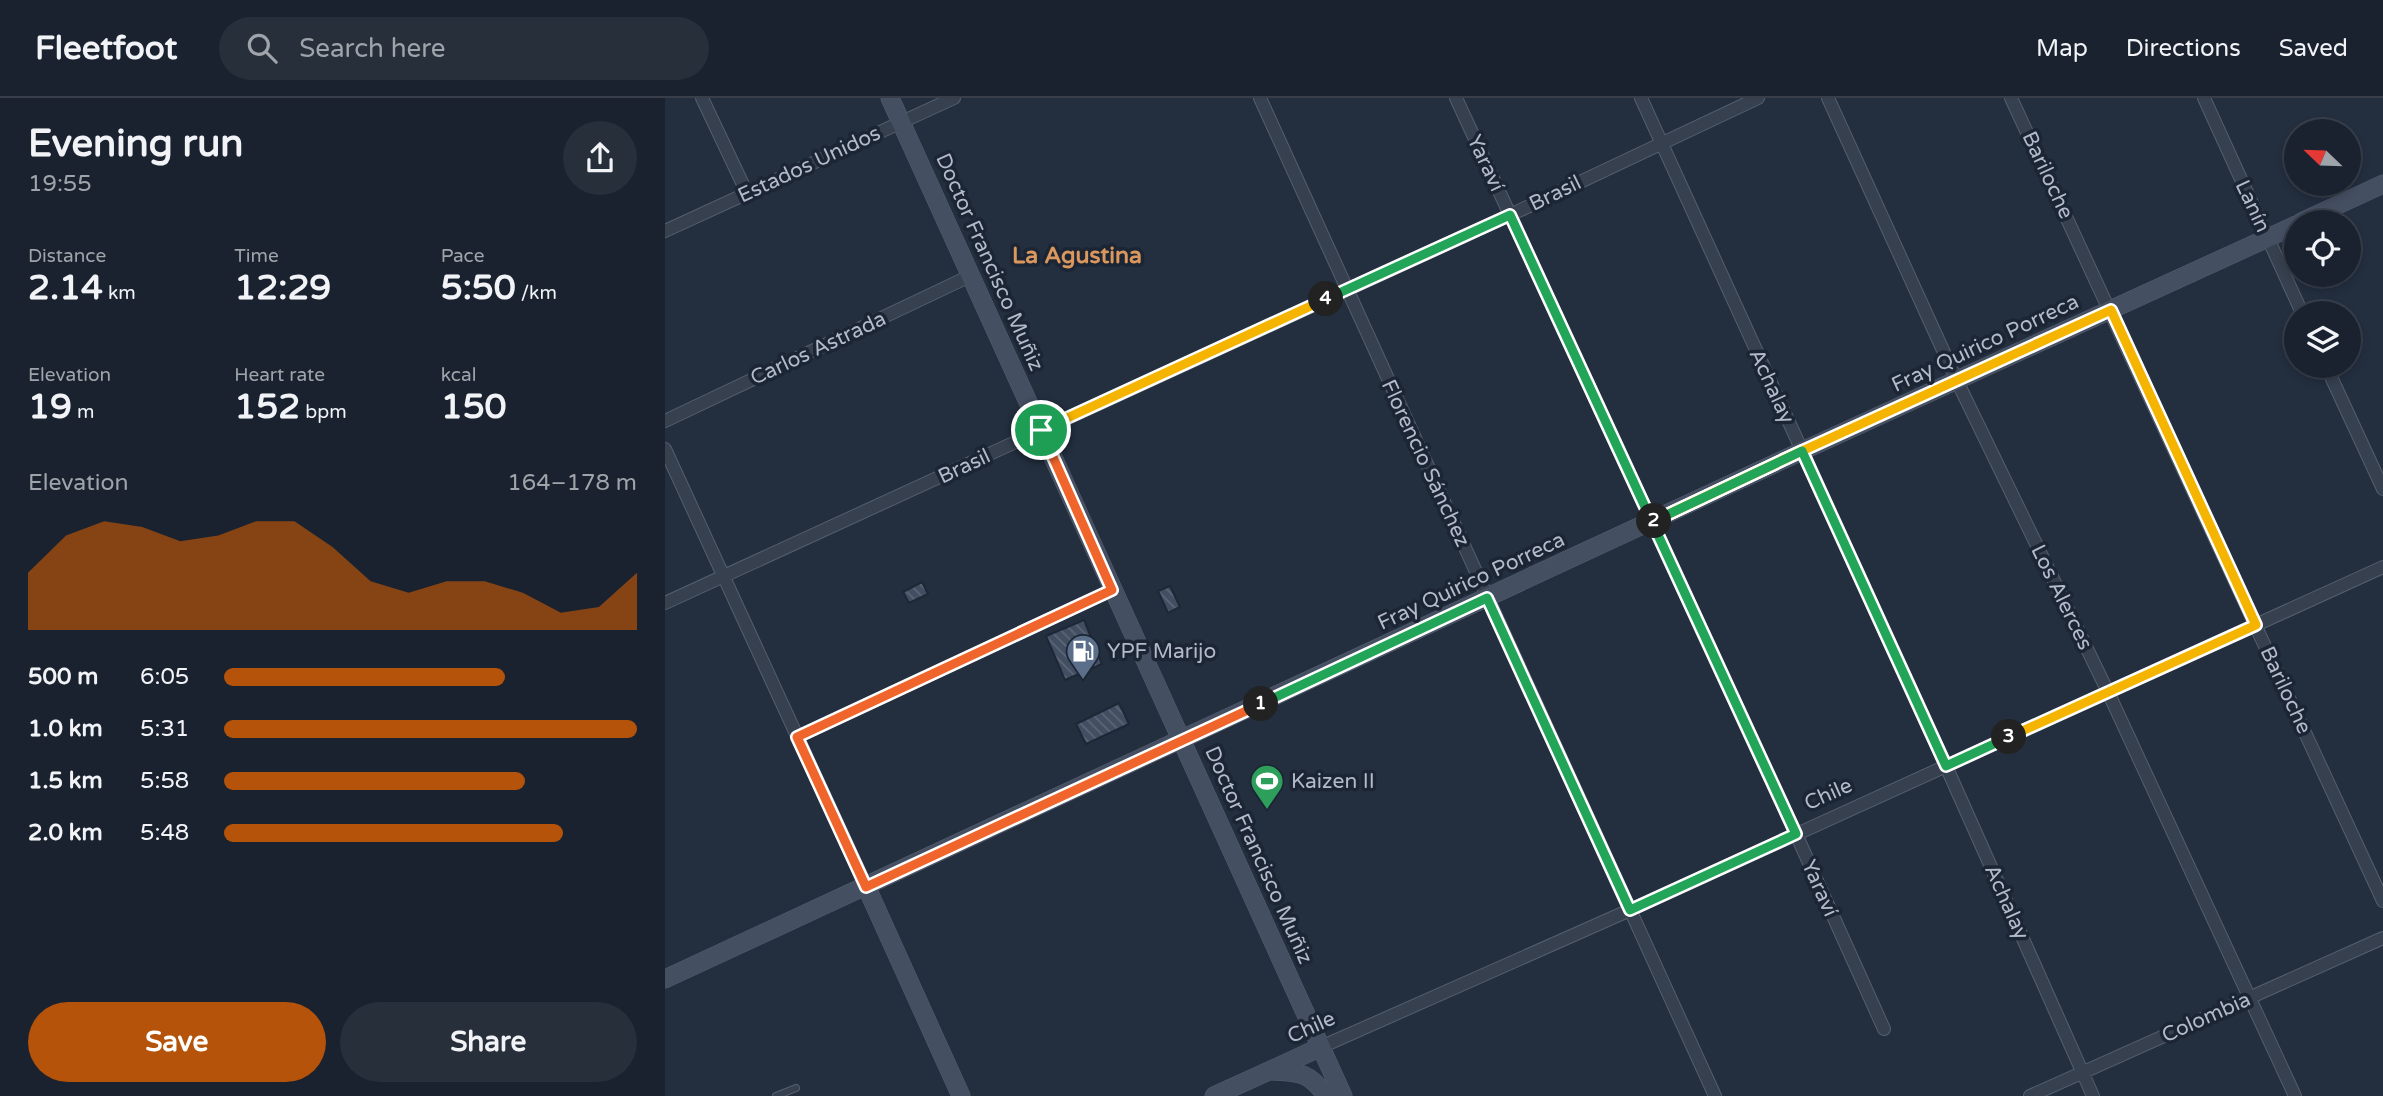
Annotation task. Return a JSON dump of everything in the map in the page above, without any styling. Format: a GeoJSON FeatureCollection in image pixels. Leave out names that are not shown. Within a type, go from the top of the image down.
{"type":"FeatureCollection","features":[{"type":"Feature","properties":{"kind":"main road","name":"Doctor Francisco Muñiz"},"geometry":{"type":"LineString","coordinates":[[890,98],[1343,1096]]}},
{"type":"Feature","properties":{"kind":"main road"},"geometry":{"type":"LineString","coordinates":[[2327,210],[2383,184]]}},
{"type":"Feature","properties":{"kind":"main road","name":"Fray Quirico Porreca"},"geometry":{"type":"LineString","coordinates":[[665,979],[1802,451],[2284,231]]}},
{"type":"Feature","properties":{"kind":"main road"},"geometry":{"type":"LineString","coordinates":[[866,887],[961,1096]]}},
{"type":"Feature","properties":{"kind":"main road","name":"Chile"},"geometry":{"type":"LineString","coordinates":[[1214,1096],[1321,1047]]}},
{"type":"Feature","properties":{"kind":"main road"},"geometry":{"type":"LineString","coordinates":[[1267,1071],[1294,1072],[1316,1081],[1326,1096]]}},
{"type":"Feature","properties":{"kind":"street"},"geometry":{"type":"LineString","coordinates":[[702,98],[747,193]]}},
{"type":"Feature","properties":{"kind":"street","name":"Estados Unidos"},"geometry":{"type":"LineString","coordinates":[[665,230],[954,98]]}},
{"type":"Feature","properties":{"kind":"street","name":"Florencio Sánchez"},"geometry":{"type":"LineString","coordinates":[[1259,98],[1715,1096]]}},
{"type":"Feature","properties":{"kind":"street","name":"Yaraví"},"geometry":{"type":"LineString","coordinates":[[1455,98],[1884,1030]]}},
{"type":"Feature","properties":{"kind":"street","name":"Achalay"},"geometry":{"type":"LineString","coordinates":[[1641,98],[1946,766],[2093,1096]]}},
{"type":"Feature","properties":{"kind":"street","name":"Brasil"},"geometry":{"type":"LineString","coordinates":[[665,603],[1510,215],[1758,98]]}},
{"type":"Feature","properties":{"kind":"street","name":"Los Alerces"},"geometry":{"type":"LineString","coordinates":[[1828,98],[1957,381],[2108,692],[2295,1096]]}},
{"type":"Feature","properties":{"kind":"street","name":"Bariloche"},"geometry":{"type":"LineString","coordinates":[[2011,98],[2383,901]]}},
{"type":"Feature","properties":{"kind":"street","name":"Lanín"},"geometry":{"type":"LineString","coordinates":[[2204,98],[2297,301]]}},
{"type":"Feature","properties":{"kind":"street","name":"Carlos Astrada"},"geometry":{"type":"LineString","coordinates":[[665,421],[972,275]]}},
{"type":"Feature","properties":{"kind":"street"},"geometry":{"type":"LineString","coordinates":[[2332,378],[2383,489]]}},
{"type":"Feature","properties":{"kind":"street"},"geometry":{"type":"LineString","coordinates":[[665,449],[866,887]]}},
{"type":"Feature","properties":{"kind":"street","name":"Chile"},"geometry":{"type":"LineString","coordinates":[[1321,1047],[1630,910],[2383,567]]}},
{"type":"Feature","properties":{"kind":"street"},"geometry":{"type":"LineString","coordinates":[[797,737],[1112,590]]}},
{"type":"Feature","properties":{"kind":"street","name":"Colombia"},"geometry":{"type":"LineString","coordinates":[[2029,1096],[2383,938]]}},
{"type":"Feature","properties":{"kind":"lane"},"geometry":{"type":"LineString","coordinates":[[776,1096],[796,1088]]}},
{"type":"Feature","properties":{"kind":"building"},"geometry":{"type":"Polygon","coordinates":[[[922,582],[928,594],[909,603],[903,592],[922,582]]]}},
{"type":"Feature","properties":{"kind":"building"},"geometry":{"type":"Polygon","coordinates":[[[1170,586],[1180,607],[1168,613],[1158,591],[1170,586]]]}},
{"type":"Feature","properties":{"kind":"building"},"geometry":{"type":"Polygon","coordinates":[[[1084,620],[1102,664],[1065,680],[1046,636],[1084,620]]]}},
{"type":"Feature","properties":{"kind":"building"},"geometry":{"type":"Polygon","coordinates":[[[1119,703],[1129,724],[1086,744],[1076,724],[1119,703]]]}},
{"type":"Feature","properties":{"kind":"place","name":"YPF Marijo"},"geometry":{"type":"Point","coordinates":[1083,681]}},
{"type":"Feature","properties":{"kind":"place","name":"Kaizen II"},"geometry":{"type":"Point","coordinates":[1267,811]}},
{"type":"Feature","properties":{"kind":"district","name":"La Agustina"},"geometry":{"type":"Point","coordinates":[1077,255]}},
{"type":"Feature","properties":{"kind":"route"},"geometry":{"type":"LineString","coordinates":[[1041,430],[1112,590],[797,737],[866,887],[1487,598],[1630,910],[1796,834],[1652,522],[1802,451],[2111,310],[2256,625],[1946,766],[1802,451],[1727,486],[1652,522],[1510,215],[1041,430]]}}]}
